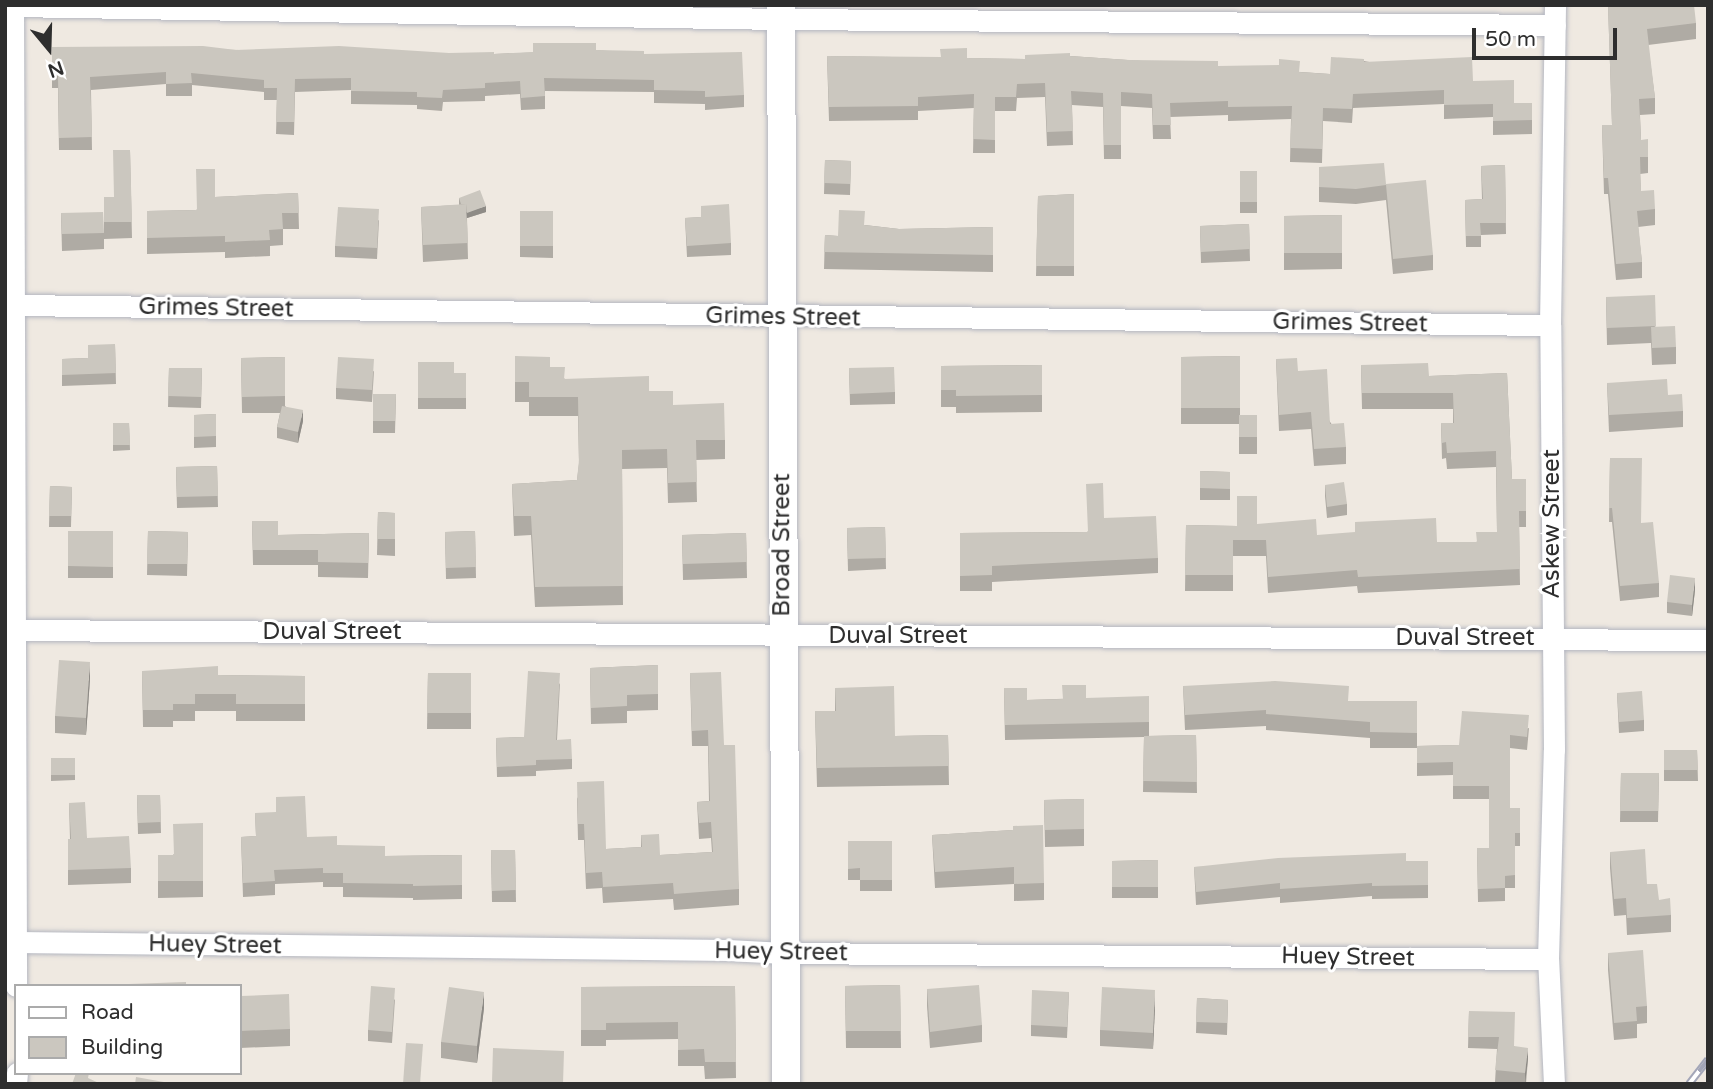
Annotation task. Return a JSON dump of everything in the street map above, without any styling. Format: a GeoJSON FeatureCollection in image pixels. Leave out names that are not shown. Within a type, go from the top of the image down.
{"type":"FeatureCollection","features":[{"type":"Feature","properties":{"kind":"street"},"geometry":{"type":"LineString","coordinates":[[16,984],[10,629],[16,305],[13,6],[1555,15]]}},
{"type":"Feature","properties":{"kind":"street","name":"Broad Street"},"geometry":{"type":"LineString","coordinates":[[781,12],[786,1084]]}},
{"type":"Feature","properties":{"kind":"street","name":"Askew Street"},"geometry":{"type":"LineString","coordinates":[[1554,1084],[1548,959],[1554,750],[1550,325],[1555,15]]}},
{"type":"Feature","properties":{"kind":"street","name":"Grimes Street"},"geometry":{"type":"LineString","coordinates":[[16,305],[1550,325]]}},
{"type":"Feature","properties":{"kind":"street","name":"Duval Street"},"geometry":{"type":"LineString","coordinates":[[10,629],[1708,640]]}},
{"type":"Feature","properties":{"kind":"street","name":"Huey Street"},"geometry":{"type":"LineString","coordinates":[[15,942],[728,950],[784,953],[1548,959]]}},
{"type":"Feature","properties":{"kind":"building"},"geometry":{"type":"Polygon","coordinates":[[[1608,5],[1694,5],[1696,23],[1647,29],[1655,98],[1639,99],[1641,140],[1648,139],[1648,157],[1640,157],[1641,191],[1654,190],[1655,209],[1637,211],[1642,262],[1616,264],[1608,178],[1604,178],[1602,125],[1612,125],[1608,5]]]}},
{"type":"Feature","properties":{"kind":"building"},"geometry":{"type":"Polygon","coordinates":[[[533,43],[596,43],[596,50],[644,51],[644,54],[742,52],[744,95],[705,97],[705,91],[654,90],[654,80],[544,78],[545,96],[521,98],[520,81],[485,83],[485,88],[443,90],[442,98],[417,97],[417,92],[351,91],[351,78],[295,79],[294,122],[276,122],[277,88],[264,88],[264,80],[191,73],[192,83],[166,84],[166,72],[90,77],[92,137],[59,138],[58,76],[52,75],[52,47],[203,46],[236,50],[339,46],[494,54],[533,52],[533,43]]]}},
{"type":"Feature","properties":{"kind":"building"},"geometry":{"type":"Polygon","coordinates":[[[967,48],[967,58],[1025,59],[1025,55],[1070,53],[1070,56],[1129,60],[1218,61],[1218,66],[1279,65],[1279,59],[1300,61],[1299,72],[1330,74],[1331,57],[1364,59],[1364,62],[1472,57],[1473,81],[1514,80],[1514,103],[1532,103],[1532,120],[1493,121],[1493,104],[1444,105],[1444,90],[1353,94],[1352,109],[1323,108],[1322,149],[1290,148],[1292,106],[1228,107],[1228,101],[1170,103],[1171,125],[1153,125],[1152,94],[1121,92],[1121,145],[1104,145],[1103,93],[1071,91],[1073,131],[1047,132],[1045,83],[1017,84],[1016,97],[995,97],[995,140],[973,139],[974,94],[918,97],[918,106],[829,107],[827,56],[941,57],[940,49],[967,48]]]}},
{"type":"Feature","properties":{"kind":"building"},"geometry":{"type":"Polygon","coordinates":[[[113,150],[130,150],[132,222],[104,222],[104,197],[114,197],[113,150]]]}},
{"type":"Feature","properties":{"kind":"building"},"geometry":{"type":"Polygon","coordinates":[[[825,160],[851,161],[850,184],[824,183],[825,160]]]}},
{"type":"Feature","properties":{"kind":"building"},"geometry":{"type":"Polygon","coordinates":[[[1384,163],[1386,184],[1426,180],[1433,255],[1393,259],[1386,185],[1356,189],[1319,187],[1319,167],[1384,163]]]}},
{"type":"Feature","properties":{"kind":"building"},"geometry":{"type":"Polygon","coordinates":[[[1505,165],[1506,223],[1480,223],[1481,236],[1466,236],[1465,200],[1483,199],[1481,166],[1505,165]]]}},
{"type":"Feature","properties":{"kind":"building"},"geometry":{"type":"Polygon","coordinates":[[[196,169],[215,169],[215,197],[298,193],[299,213],[282,213],[283,229],[269,230],[270,240],[225,242],[225,236],[147,238],[147,211],[197,210],[196,169]]]}},
{"type":"Feature","properties":{"kind":"building"},"geometry":{"type":"Polygon","coordinates":[[[1240,171],[1257,171],[1257,202],[1240,202],[1240,171]]]}},
{"type":"Feature","properties":{"kind":"building"},"geometry":{"type":"Polygon","coordinates":[[[480,190],[486,206],[467,213],[466,204],[461,204],[459,198],[480,190]]]}},
{"type":"Feature","properties":{"kind":"building"},"geometry":{"type":"Polygon","coordinates":[[[1074,194],[1074,266],[1036,266],[1038,196],[1074,194]]]}},
{"type":"Feature","properties":{"kind":"building"},"geometry":{"type":"Polygon","coordinates":[[[466,204],[468,243],[423,245],[421,207],[466,204]]]}},
{"type":"Feature","properties":{"kind":"building"},"geometry":{"type":"Polygon","coordinates":[[[729,204],[731,243],[687,246],[685,218],[701,217],[701,206],[729,204]]]}},
{"type":"Feature","properties":{"kind":"building"},"geometry":{"type":"Polygon","coordinates":[[[338,207],[379,209],[377,248],[335,246],[338,207]]]}},
{"type":"Feature","properties":{"kind":"building"},"geometry":{"type":"Polygon","coordinates":[[[839,210],[865,211],[864,225],[899,229],[993,227],[993,255],[824,252],[825,235],[838,236],[839,210]]]}},
{"type":"Feature","properties":{"kind":"building"},"geometry":{"type":"Polygon","coordinates":[[[520,211],[553,211],[553,246],[520,246],[520,211]]]}},
{"type":"Feature","properties":{"kind":"building"},"geometry":{"type":"Polygon","coordinates":[[[103,212],[104,233],[62,234],[61,213],[103,212]]]}},
{"type":"Feature","properties":{"kind":"building"},"geometry":{"type":"Polygon","coordinates":[[[1342,215],[1342,253],[1284,253],[1284,216],[1342,215]]]}},
{"type":"Feature","properties":{"kind":"building"},"geometry":{"type":"Polygon","coordinates":[[[1249,224],[1250,249],[1201,252],[1200,226],[1249,224]]]}},
{"type":"Feature","properties":{"kind":"building"},"geometry":{"type":"Polygon","coordinates":[[[1655,295],[1656,326],[1607,328],[1606,297],[1655,295]]]}},
{"type":"Feature","properties":{"kind":"building"},"geometry":{"type":"Polygon","coordinates":[[[1675,326],[1676,347],[1652,348],[1651,327],[1675,326]]]}},
{"type":"Feature","properties":{"kind":"building"},"geometry":{"type":"Polygon","coordinates":[[[115,344],[116,373],[62,375],[62,359],[88,358],[88,345],[115,344]]]}},
{"type":"Feature","properties":{"kind":"building"},"geometry":{"type":"Polygon","coordinates":[[[515,356],[550,357],[550,367],[565,367],[564,379],[649,376],[649,391],[673,391],[673,405],[724,403],[725,440],[696,440],[697,482],[668,483],[667,449],[622,450],[623,586],[535,587],[531,516],[514,516],[512,484],[577,480],[578,397],[529,397],[529,382],[515,382],[515,356]]]}},
{"type":"Feature","properties":{"kind":"building"},"geometry":{"type":"Polygon","coordinates":[[[1240,356],[1240,408],[1181,408],[1181,357],[1240,356]]]}},
{"type":"Feature","properties":{"kind":"building"},"geometry":{"type":"Polygon","coordinates":[[[285,357],[285,396],[242,397],[241,358],[285,357]]]}},
{"type":"Feature","properties":{"kind":"building"},"geometry":{"type":"Polygon","coordinates":[[[338,357],[374,359],[372,390],[336,388],[338,357]]]}},
{"type":"Feature","properties":{"kind":"building"},"geometry":{"type":"Polygon","coordinates":[[[1297,358],[1298,371],[1327,369],[1330,424],[1344,423],[1346,447],[1314,449],[1311,412],[1279,415],[1276,359],[1297,358]]]}},
{"type":"Feature","properties":{"kind":"building"},"geometry":{"type":"Polygon","coordinates":[[[418,362],[454,362],[454,373],[466,373],[466,398],[418,398],[418,362]]]}},
{"type":"Feature","properties":{"kind":"building"},"geometry":{"type":"Polygon","coordinates":[[[1428,363],[1429,376],[1507,373],[1512,479],[1526,479],[1526,511],[1519,511],[1520,569],[1358,577],[1357,570],[1268,577],[1266,540],[1233,540],[1233,575],[1185,575],[1186,525],[1237,526],[1237,496],[1257,496],[1257,524],[1316,519],[1317,535],[1355,532],[1355,522],[1436,518],[1437,542],[1477,542],[1476,532],[1497,532],[1496,451],[1447,453],[1446,442],[1442,443],[1441,423],[1454,423],[1453,393],[1362,393],[1361,365],[1428,363]]]}},
{"type":"Feature","properties":{"kind":"building"},"geometry":{"type":"Polygon","coordinates":[[[1042,365],[1042,395],[956,396],[956,390],[941,390],[941,366],[1042,365]]]}},
{"type":"Feature","properties":{"kind":"building"},"geometry":{"type":"Polygon","coordinates":[[[894,367],[895,392],[850,394],[849,368],[894,367]]]}},
{"type":"Feature","properties":{"kind":"building"},"geometry":{"type":"Polygon","coordinates":[[[169,368],[202,368],[201,397],[168,396],[169,368]]]}},
{"type":"Feature","properties":{"kind":"building"},"geometry":{"type":"Polygon","coordinates":[[[1667,379],[1668,395],[1682,394],[1683,411],[1609,415],[1607,383],[1667,379]]]}},
{"type":"Feature","properties":{"kind":"building"},"geometry":{"type":"Polygon","coordinates":[[[373,394],[396,394],[395,421],[373,421],[373,394]]]}},
{"type":"Feature","properties":{"kind":"building"},"geometry":{"type":"Polygon","coordinates":[[[282,406],[303,410],[298,432],[277,427],[282,406]]]}},
{"type":"Feature","properties":{"kind":"building"},"geometry":{"type":"Polygon","coordinates":[[[216,414],[216,436],[194,437],[194,415],[216,414]]]}},
{"type":"Feature","properties":{"kind":"building"},"geometry":{"type":"Polygon","coordinates":[[[1239,415],[1257,415],[1257,437],[1239,437],[1239,415]]]}},
{"type":"Feature","properties":{"kind":"building"},"geometry":{"type":"Polygon","coordinates":[[[113,423],[129,423],[130,445],[113,445],[113,423]]]}},
{"type":"Feature","properties":{"kind":"building"},"geometry":{"type":"Polygon","coordinates":[[[1610,458],[1642,458],[1641,523],[1653,522],[1659,583],[1620,586],[1612,508],[1609,508],[1610,458]]]}},
{"type":"Feature","properties":{"kind":"building"},"geometry":{"type":"Polygon","coordinates":[[[217,466],[218,496],[177,497],[176,467],[217,466]]]}},
{"type":"Feature","properties":{"kind":"building"},"geometry":{"type":"Polygon","coordinates":[[[1200,471],[1230,472],[1230,489],[1200,488],[1200,471]]]}},
{"type":"Feature","properties":{"kind":"building"},"geometry":{"type":"Polygon","coordinates":[[[1344,482],[1347,504],[1327,507],[1325,485],[1344,482]]]}},
{"type":"Feature","properties":{"kind":"building"},"geometry":{"type":"Polygon","coordinates":[[[1103,483],[1104,518],[1156,516],[1158,558],[992,566],[992,575],[960,576],[960,533],[1088,532],[1086,484],[1103,483]]]}},
{"type":"Feature","properties":{"kind":"building"},"geometry":{"type":"Polygon","coordinates":[[[50,486],[72,487],[71,516],[49,516],[50,486]]]}},
{"type":"Feature","properties":{"kind":"building"},"geometry":{"type":"Polygon","coordinates":[[[378,512],[395,513],[395,539],[377,539],[378,512]]]}},
{"type":"Feature","properties":{"kind":"building"},"geometry":{"type":"Polygon","coordinates":[[[252,521],[278,521],[278,535],[369,533],[368,563],[318,562],[318,550],[253,550],[252,521]]]}},
{"type":"Feature","properties":{"kind":"building"},"geometry":{"type":"Polygon","coordinates":[[[885,527],[886,558],[848,559],[847,528],[885,527]]]}},
{"type":"Feature","properties":{"kind":"building"},"geometry":{"type":"Polygon","coordinates":[[[68,531],[113,531],[113,567],[68,566],[68,531]]]}},
{"type":"Feature","properties":{"kind":"building"},"geometry":{"type":"Polygon","coordinates":[[[148,531],[188,532],[187,564],[147,564],[148,531]]]}},
{"type":"Feature","properties":{"kind":"building"},"geometry":{"type":"Polygon","coordinates":[[[475,531],[476,567],[446,568],[445,532],[475,531]]]}},
{"type":"Feature","properties":{"kind":"building"},"geometry":{"type":"Polygon","coordinates":[[[746,533],[747,562],[683,564],[682,535],[746,533]]]}},
{"type":"Feature","properties":{"kind":"building"},"geometry":{"type":"Polygon","coordinates":[[[1670,575],[1695,578],[1692,605],[1667,602],[1670,575]]]}},
{"type":"Feature","properties":{"kind":"building"},"geometry":{"type":"Polygon","coordinates":[[[59,660],[90,662],[86,718],[55,716],[59,660]]]}},
{"type":"Feature","properties":{"kind":"building"},"geometry":{"type":"Polygon","coordinates":[[[658,665],[658,694],[627,695],[627,706],[591,708],[590,668],[658,665]]]}},
{"type":"Feature","properties":{"kind":"building"},"geometry":{"type":"Polygon","coordinates":[[[218,666],[218,675],[305,676],[305,704],[236,704],[236,694],[195,694],[195,704],[173,704],[173,710],[143,710],[142,671],[218,666]]]}},
{"type":"Feature","properties":{"kind":"building"},"geometry":{"type":"Polygon","coordinates":[[[528,671],[560,673],[556,740],[571,739],[572,759],[536,760],[536,765],[497,767],[496,738],[524,737],[528,671]]]}},
{"type":"Feature","properties":{"kind":"building"},"geometry":{"type":"Polygon","coordinates":[[[721,672],[724,745],[735,745],[739,889],[674,894],[673,883],[603,887],[602,872],[586,873],[584,824],[578,824],[577,782],[604,781],[606,849],[642,847],[641,835],[659,834],[660,855],[713,852],[711,822],[699,823],[697,802],[710,801],[708,730],[692,731],[690,673],[721,672]]]}},
{"type":"Feature","properties":{"kind":"building"},"geometry":{"type":"Polygon","coordinates":[[[428,673],[471,673],[471,713],[427,713],[428,673]]]}},
{"type":"Feature","properties":{"kind":"building"},"geometry":{"type":"Polygon","coordinates":[[[1275,681],[1349,686],[1348,701],[1417,701],[1417,733],[1370,732],[1370,722],[1266,714],[1266,710],[1185,715],[1183,686],[1275,681]]]}},
{"type":"Feature","properties":{"kind":"building"},"geometry":{"type":"Polygon","coordinates":[[[1062,685],[1086,685],[1086,698],[1149,696],[1149,722],[1005,725],[1004,688],[1027,688],[1027,700],[1063,699],[1062,685]]]}},
{"type":"Feature","properties":{"kind":"building"},"geometry":{"type":"Polygon","coordinates":[[[894,686],[895,736],[948,735],[949,766],[817,768],[815,711],[836,711],[835,688],[894,686]]]}},
{"type":"Feature","properties":{"kind":"building"},"geometry":{"type":"Polygon","coordinates":[[[1642,691],[1644,720],[1619,722],[1617,693],[1642,691]]]}},
{"type":"Feature","properties":{"kind":"building"},"geometry":{"type":"Polygon","coordinates":[[[1462,711],[1529,715],[1527,737],[1510,735],[1510,808],[1520,808],[1520,833],[1515,833],[1515,875],[1505,876],[1505,888],[1478,889],[1477,848],[1489,848],[1489,786],[1453,786],[1453,762],[1417,763],[1417,746],[1459,745],[1462,711]]]}},
{"type":"Feature","properties":{"kind":"building"},"geometry":{"type":"Polygon","coordinates":[[[1196,735],[1197,782],[1143,781],[1144,736],[1196,735]]]}},
{"type":"Feature","properties":{"kind":"building"},"geometry":{"type":"Polygon","coordinates":[[[1664,750],[1697,750],[1698,770],[1664,770],[1664,750]]]}},
{"type":"Feature","properties":{"kind":"building"},"geometry":{"type":"Polygon","coordinates":[[[51,758],[75,758],[75,775],[51,775],[51,758]]]}},
{"type":"Feature","properties":{"kind":"building"},"geometry":{"type":"Polygon","coordinates":[[[1621,773],[1659,773],[1658,811],[1620,811],[1621,773]]]}},
{"type":"Feature","properties":{"kind":"building"},"geometry":{"type":"Polygon","coordinates":[[[137,795],[160,795],[161,822],[138,823],[137,795]]]}},
{"type":"Feature","properties":{"kind":"building"},"geometry":{"type":"Polygon","coordinates":[[[305,796],[307,837],[337,836],[337,845],[385,846],[385,856],[462,855],[462,885],[343,883],[343,873],[323,873],[323,868],[274,870],[275,881],[243,883],[241,837],[256,836],[255,813],[276,812],[276,797],[305,796]]]}},
{"type":"Feature","properties":{"kind":"building"},"geometry":{"type":"Polygon","coordinates":[[[1084,799],[1084,829],[1045,830],[1044,800],[1084,799]]]}},
{"type":"Feature","properties":{"kind":"building"},"geometry":{"type":"Polygon","coordinates":[[[85,802],[87,838],[129,836],[131,868],[68,870],[68,839],[71,839],[69,803],[85,802]]]}},
{"type":"Feature","properties":{"kind":"building"},"geometry":{"type":"Polygon","coordinates":[[[203,823],[203,881],[158,881],[158,855],[174,855],[173,824],[203,823]]]}},
{"type":"Feature","properties":{"kind":"building"},"geometry":{"type":"Polygon","coordinates":[[[1043,825],[1044,883],[1014,884],[1014,867],[935,872],[932,835],[1013,830],[1013,826],[1043,825]]]}},
{"type":"Feature","properties":{"kind":"building"},"geometry":{"type":"Polygon","coordinates":[[[848,841],[892,841],[892,880],[860,880],[860,868],[848,869],[848,841]]]}},
{"type":"Feature","properties":{"kind":"building"},"geometry":{"type":"Polygon","coordinates":[[[1645,849],[1647,884],[1657,884],[1659,900],[1670,898],[1671,915],[1627,918],[1626,898],[1614,899],[1610,852],[1645,849]]]}},
{"type":"Feature","properties":{"kind":"building"},"geometry":{"type":"Polygon","coordinates":[[[491,850],[515,850],[516,890],[492,891],[491,850]]]}},
{"type":"Feature","properties":{"kind":"building"},"geometry":{"type":"Polygon","coordinates":[[[1406,853],[1406,861],[1428,861],[1428,885],[1372,886],[1372,883],[1280,889],[1280,883],[1196,892],[1194,867],[1278,858],[1406,853]]]}},
{"type":"Feature","properties":{"kind":"building"},"geometry":{"type":"Polygon","coordinates":[[[1158,860],[1158,887],[1112,887],[1112,861],[1158,860]]]}},
{"type":"Feature","properties":{"kind":"building"},"geometry":{"type":"Polygon","coordinates":[[[1643,950],[1647,1006],[1636,1007],[1637,1021],[1614,1023],[1608,953],[1643,950]]]}},
{"type":"Feature","properties":{"kind":"building"},"geometry":{"type":"Polygon","coordinates":[[[186,982],[186,984],[129,984],[186,982]]]}},
{"type":"Feature","properties":{"kind":"building"},"geometry":{"type":"Polygon","coordinates":[[[900,985],[901,1031],[846,1031],[845,986],[900,985]]]}},
{"type":"Feature","properties":{"kind":"building"},"geometry":{"type":"Polygon","coordinates":[[[979,985],[982,1025],[930,1032],[927,989],[979,985]]]}},
{"type":"Feature","properties":{"kind":"building"},"geometry":{"type":"Polygon","coordinates":[[[371,986],[395,988],[392,1032],[368,1030],[371,986]]]}},
{"type":"Feature","properties":{"kind":"building"},"geometry":{"type":"Polygon","coordinates":[[[735,986],[736,1062],[705,1062],[704,1049],[678,1050],[678,1022],[606,1023],[606,1030],[581,1030],[581,987],[735,986]]]}},
{"type":"Feature","properties":{"kind":"building"},"geometry":{"type":"Polygon","coordinates":[[[449,987],[484,992],[477,1046],[441,1042],[449,987]]]}},
{"type":"Feature","properties":{"kind":"building"},"geometry":{"type":"Polygon","coordinates":[[[1102,987],[1155,990],[1153,1033],[1100,1030],[1102,987]]]}},
{"type":"Feature","properties":{"kind":"building"},"geometry":{"type":"Polygon","coordinates":[[[1032,990],[1069,992],[1067,1027],[1031,1025],[1032,990]]]}},
{"type":"Feature","properties":{"kind":"building"},"geometry":{"type":"Polygon","coordinates":[[[289,994],[290,1029],[242,1031],[242,996],[289,994]]]}},
{"type":"Feature","properties":{"kind":"building"},"geometry":{"type":"Polygon","coordinates":[[[1197,998],[1228,1000],[1227,1023],[1196,1022],[1197,998]]]}},
{"type":"Feature","properties":{"kind":"building"},"geometry":{"type":"Polygon","coordinates":[[[1469,1011],[1515,1012],[1514,1046],[1528,1048],[1525,1073],[1495,1070],[1499,1037],[1468,1037],[1469,1011]]]}},
{"type":"Feature","properties":{"kind":"building"},"geometry":{"type":"Polygon","coordinates":[[[406,1043],[423,1044],[420,1084],[403,1084],[406,1043]]]}},
{"type":"Feature","properties":{"kind":"building"},"geometry":{"type":"Polygon","coordinates":[[[493,1048],[564,1051],[563,1084],[492,1082],[493,1048]]]}},
{"type":"Feature","properties":{"kind":"building"},"geometry":{"type":"Polygon","coordinates":[[[75,1075],[89,1075],[88,1078],[101,1084],[72,1084],[75,1075]]]}},
{"type":"Feature","properties":{"kind":"building"},"geometry":{"type":"Polygon","coordinates":[[[136,1077],[175,1084],[135,1084],[136,1077]]]}},
{"type":"Feature","properties":{"kind":"railway"},"geometry":{"type":"LineString","coordinates":[[1689,1084],[1708,1060]]}}]}
